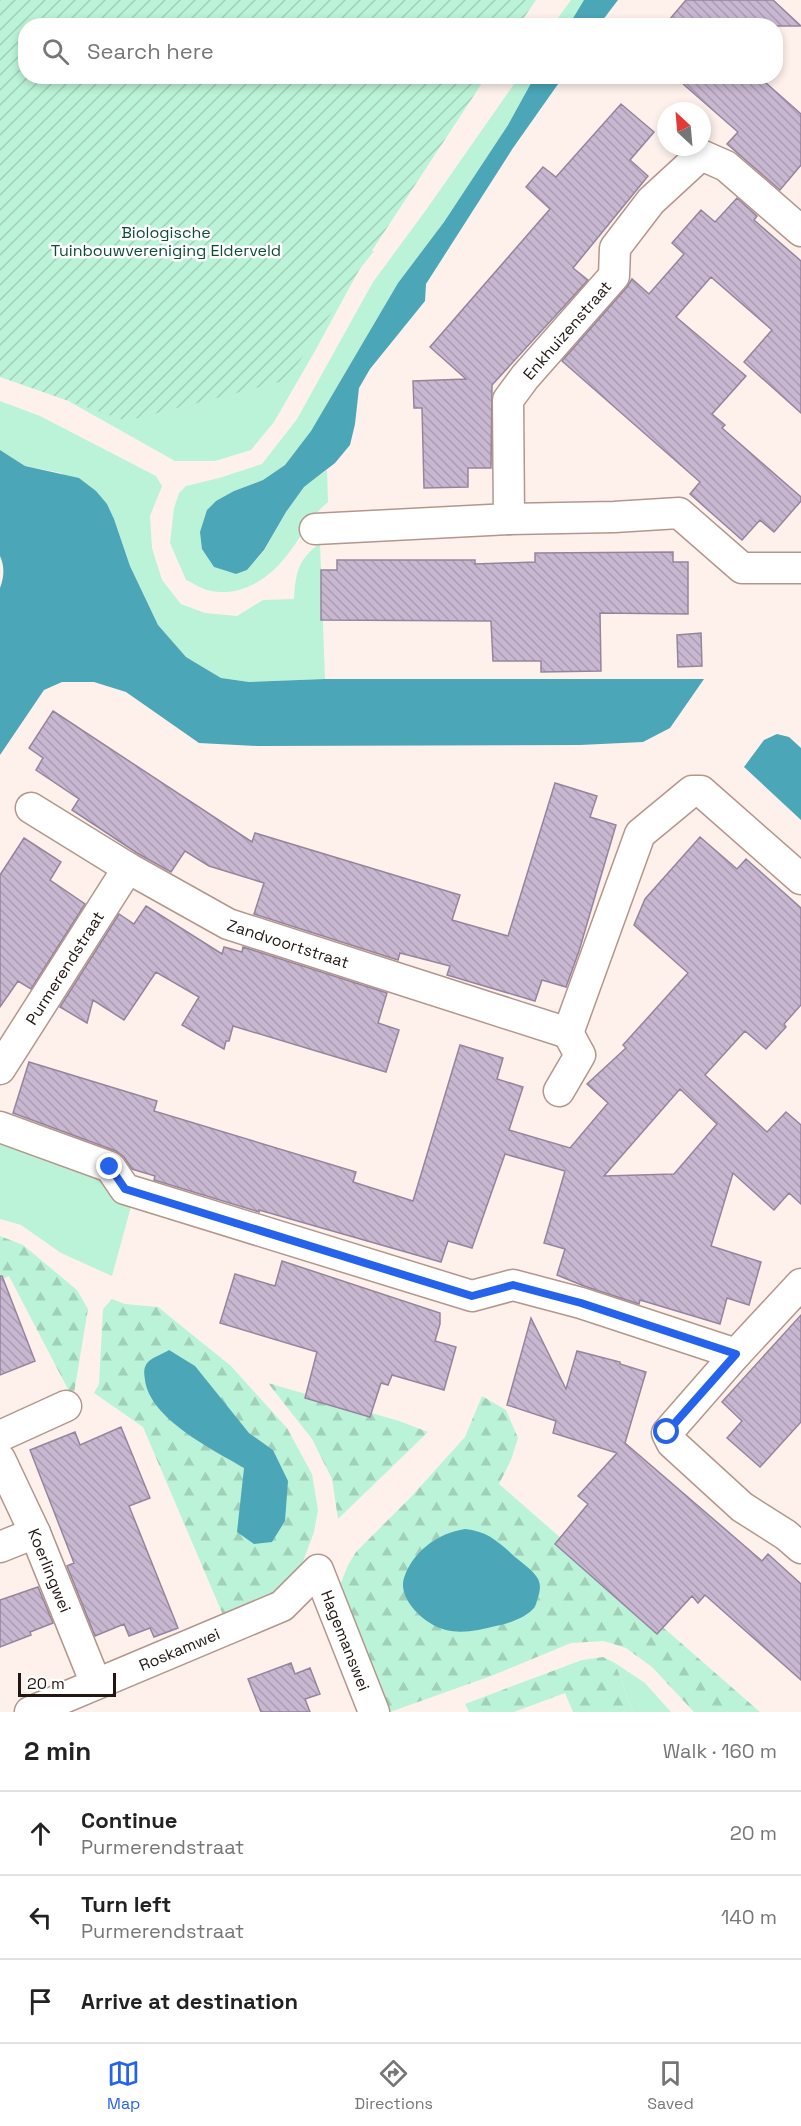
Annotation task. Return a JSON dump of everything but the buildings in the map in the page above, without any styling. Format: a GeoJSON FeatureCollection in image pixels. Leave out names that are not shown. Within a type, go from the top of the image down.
{"type":"FeatureCollection","features":[{"type":"Feature","properties":{"kind":"street","name":"Enkhuizenstraat"},"geometry":{"type":"LineString","coordinates":[[509,519],[508,400],[525,377],[614,276],[615,248],[651,201],[701,154],[726,166],[801,231]]}},
{"type":"Feature","properties":{"kind":"street"},"geometry":{"type":"LineString","coordinates":[[315,529],[679,513],[742,568],[801,568]]}},
{"type":"Feature","properties":{"kind":"street"},"geometry":{"type":"LineString","coordinates":[[559,1091],[580,1055],[568,1033],[640,834],[692,791],[702,791],[801,879]]}},
{"type":"Feature","properties":{"kind":"street","name":"Zandvoortstraat"},"geometry":{"type":"LineString","coordinates":[[31,808],[128,868],[228,924],[568,1033]]}},
{"type":"Feature","properties":{"kind":"street","name":"Purmerendstraat"},"geometry":{"type":"LineString","coordinates":[[0,1069],[128,868]]}},
{"type":"Feature","properties":{"kind":"street"},"geometry":{"type":"LineString","coordinates":[[0,1127],[110,1167],[125,1189],[472,1296],[513,1285],[581,1303],[736,1354]]}},
{"type":"Feature","properties":{"kind":"street"},"geometry":{"type":"LineString","coordinates":[[801,1284],[667,1432],[672,1443],[742,1507],[786,1535],[801,1548]]}},
{"type":"Feature","properties":{"kind":"street"},"geometry":{"type":"LineString","coordinates":[[0,1436],[66,1406]]}},
{"type":"Feature","properties":{"kind":"street","name":"Koerlingwei"},"geometry":{"type":"LineString","coordinates":[[0,1459],[35,1533],[96,1684]]}},
{"type":"Feature","properties":{"kind":"street"},"geometry":{"type":"LineString","coordinates":[[0,1546],[35,1533]]}},
{"type":"Feature","properties":{"kind":"street","name":"Roskamwei"},"geometry":{"type":"LineString","coordinates":[[30,1712],[282,1606],[318,1570]]}},
{"type":"Feature","properties":{"kind":"street","name":"Hagemanswei"},"geometry":{"type":"LineString","coordinates":[[318,1570],[374,1712]]}},
{"type":"Feature","properties":{"kind":"green space","name":"Biologische Tuinbouwvereniging Elderveld"},"geometry":{"type":"Polygon","coordinates":[[[0,0],[536,0],[524,18],[18,18],[18,84],[481,84],[287,380],[126,421],[0,377],[0,0]]]}},
{"type":"Feature","properties":{"kind":"green space"},"geometry":{"type":"Polygon","coordinates":[[[571,0],[584,0],[574,18],[558,18],[571,0]]]}},
{"type":"Feature","properties":{"kind":"green space"},"geometry":{"type":"Polygon","coordinates":[[[514,84],[531,84],[508,125],[444,222],[398,283],[311,431],[285,465],[263,480],[234,491],[214,567],[236,574],[247,570],[264,551],[286,512],[304,487],[327,470],[328,502],[312,519],[296,544],[275,569],[255,584],[220,592],[204,589],[186,580],[170,543],[174,508],[179,493],[186,486],[262,464],[297,419],[373,282],[514,84]]]}},
{"type":"Feature","properties":{"kind":"green space"},"geometry":{"type":"Polygon","coordinates":[[[316,250],[374,251],[359,270],[274,422],[251,450],[215,461],[175,461],[70,402],[316,250]]]}},
{"type":"Feature","properties":{"kind":"green space"},"geometry":{"type":"Polygon","coordinates":[[[0,401],[40,416],[156,476],[162,486],[150,516],[152,548],[162,580],[181,604],[205,613],[237,616],[263,600],[294,599],[299,568],[312,549],[320,543],[325,679],[249,682],[221,678],[186,657],[158,625],[130,566],[107,504],[61,473],[25,466],[0,450],[0,401]]]}},
{"type":"Feature","properties":{"kind":"green space"},"geometry":{"type":"Polygon","coordinates":[[[0,1140],[96,1170],[132,1203],[112,1276],[61,1253],[21,1225],[0,1219],[0,1140]]]}},
{"type":"Feature","properties":{"kind":"green space"},"geometry":{"type":"Polygon","coordinates":[[[0,1236],[23,1245],[77,1290],[88,1309],[74,1393],[71,1395],[9,1276],[0,1280],[0,1236]]]}},
{"type":"Feature","properties":{"kind":"green space"},"geometry":{"type":"Polygon","coordinates":[[[112,1299],[125,1304],[158,1307],[231,1366],[287,1428],[312,1474],[318,1510],[314,1532],[301,1567],[281,1590],[226,1622],[143,1427],[94,1393],[99,1384],[103,1309],[112,1299]],[[194,1366],[212,1449],[244,1468],[242,1497],[273,1450],[249,1433],[194,1366]]]}},
{"type":"Feature","properties":{"kind":"green space"},"geometry":{"type":"Polygon","coordinates":[[[268,1383],[399,1421],[428,1432],[338,1519],[332,1479],[312,1439],[268,1383]]]}},
{"type":"Feature","properties":{"kind":"green space"},"geometry":{"type":"Polygon","coordinates":[[[482,1396],[506,1410],[518,1438],[511,1460],[499,1484],[760,1712],[694,1712],[652,1667],[626,1648],[604,1641],[571,1643],[491,1676],[390,1712],[346,1607],[340,1585],[356,1552],[410,1498],[465,1437],[482,1396]]]}},
{"type":"Feature","properties":{"kind":"green space"},"geometry":{"type":"Polygon","coordinates":[[[603,1657],[615,1663],[633,1712],[573,1712],[565,1693],[514,1712],[469,1712],[465,1704],[582,1660],[603,1657]]]}},
{"type":"Feature","properties":{"kind":"green space"},"geometry":{"type":"Polygon","coordinates":[[[615,1663],[645,1683],[671,1712],[633,1712],[615,1663]]]}},
{"type":"Feature","properties":{"kind":"water"},"geometry":{"type":"Polygon","coordinates":[[[584,0],[618,0],[604,18],[573,18],[584,0]]]}},
{"type":"Feature","properties":{"kind":"water"},"geometry":{"type":"Polygon","coordinates":[[[531,84],[558,84],[513,148],[426,284],[425,301],[370,369],[359,388],[350,445],[335,463],[304,487],[264,550],[247,570],[236,574],[214,567],[202,549],[200,532],[207,510],[216,501],[263,480],[285,465],[311,431],[398,283],[444,222],[508,125],[531,84]]]}},
{"type":"Feature","properties":{"kind":"water"},"geometry":{"type":"Polygon","coordinates":[[[0,450],[25,466],[79,478],[96,491],[107,504],[114,519],[130,566],[158,625],[186,657],[221,678],[249,682],[325,679],[704,679],[670,728],[643,742],[580,745],[258,746],[199,743],[126,692],[94,682],[62,682],[44,690],[0,755],[0,588],[3,564],[0,556],[0,450]]]}},
{"type":"Feature","properties":{"kind":"water"},"geometry":{"type":"Polygon","coordinates":[[[777,734],[789,737],[801,748],[801,820],[744,767],[764,740],[777,734]]]}},
{"type":"Feature","properties":{"kind":"water"},"geometry":{"type":"Polygon","coordinates":[[[169,1350],[195,1366],[249,1433],[273,1450],[288,1481],[285,1521],[272,1542],[254,1544],[237,1532],[244,1468],[184,1432],[158,1408],[149,1394],[144,1373],[145,1366],[150,1360],[169,1350]]]}},
{"type":"Feature","properties":{"kind":"water"},"geometry":{"type":"Polygon","coordinates":[[[465,1529],[480,1532],[492,1538],[536,1576],[540,1588],[535,1607],[530,1612],[505,1624],[458,1632],[438,1628],[415,1611],[405,1595],[403,1586],[408,1568],[420,1552],[436,1539],[465,1529]]]}},
{"type":"Feature","properties":{"kind":"route"},"geometry":{"type":"LineString","coordinates":[[110,1167],[125,1189],[472,1296],[513,1285],[581,1303],[736,1354],[667,1432]]}}]}
